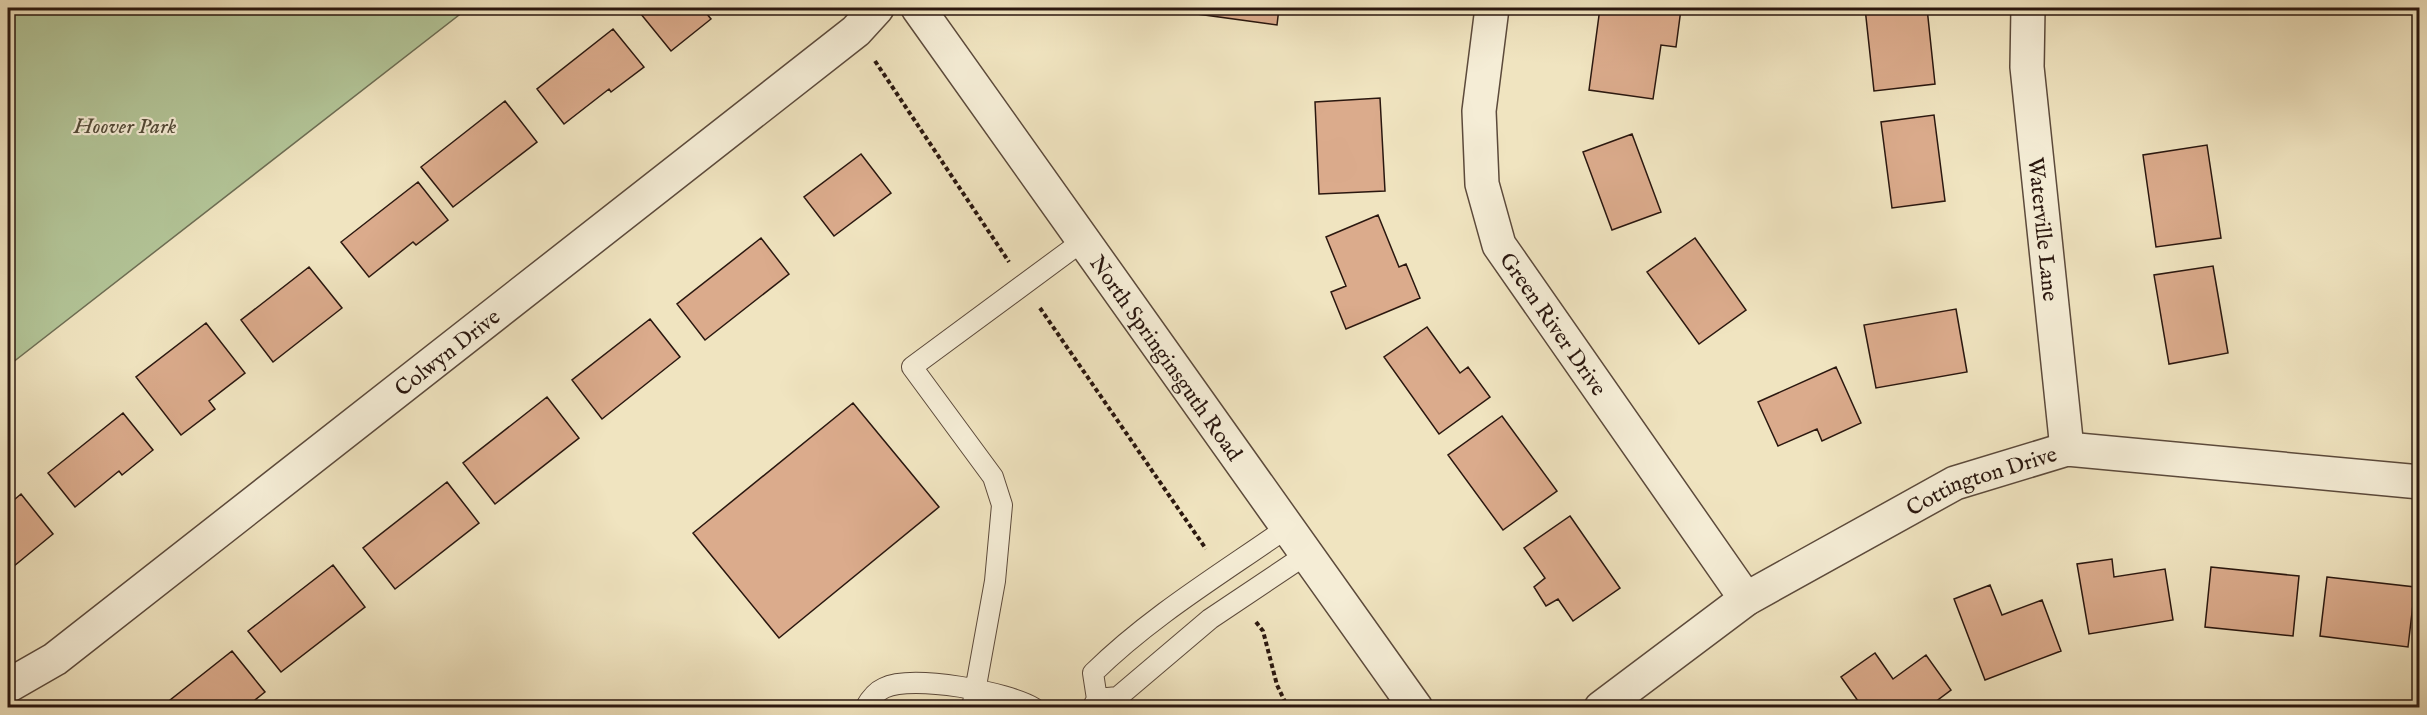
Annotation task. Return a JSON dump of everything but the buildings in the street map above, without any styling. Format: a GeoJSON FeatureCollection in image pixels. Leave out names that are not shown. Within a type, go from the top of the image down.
{"type":"FeatureCollection","features":[{"type":"Feature","properties":{"kind":"street","name":"North Springinsguth Road"},"geometry":{"type":"LineString","coordinates":[[918,8],[1416,708]]}},
{"type":"Feature","properties":{"kind":"street","name":"Green River Drive"},"geometry":{"type":"LineString","coordinates":[[1492,8],[1479,111],[1482,184],[1499,245],[1746,600]]}},
{"type":"Feature","properties":{"kind":"street","name":"Waterville Lane"},"geometry":{"type":"LineString","coordinates":[[2028,8],[2027,67],[2067,449]]}},
{"type":"Feature","properties":{"kind":"street","name":"Colwyn Drive"},"geometry":{"type":"LineString","coordinates":[[8,686],[55,659],[867,19]]}},
{"type":"Feature","properties":{"kind":"street","name":"Cottington Drive"},"geometry":{"type":"LineString","coordinates":[[1601,708],[1746,600],[1955,483],[2067,449],[2420,482]]}},
{"type":"Feature","properties":{"kind":"lane"},"geometry":{"type":"LineString","coordinates":[[974,699],[995,581],[1002,505],[993,477],[912,367],[1084,240]]}},
{"type":"Feature","properties":{"kind":"lane"},"geometry":{"type":"LineString","coordinates":[[1288,527],[1152,621],[1120,646],[1093,673],[1094,703],[1118,697],[1210,619],[1307,554]]}},
{"type":"Feature","properties":{"kind":"lane"},"geometry":{"type":"LineString","coordinates":[[865,708],[872,696],[885,687],[908,682],[937,684],[974,699],[1025,702],[1034,708]]}},
{"type":"Feature","properties":{"kind":"path"},"geometry":{"type":"LineString","coordinates":[[867,19],[889,84],[1223,573]]}},
{"type":"Feature","properties":{"kind":"path"},"geometry":{"type":"LineString","coordinates":[[1240,598],[1263,630],[1277,685],[1288,708]]}},
{"type":"Feature","properties":{"kind":"green space","name":"Hoover Park"},"geometry":{"type":"Polygon","coordinates":[[[8,8],[468,8],[8,366],[8,8]]]}}]}
